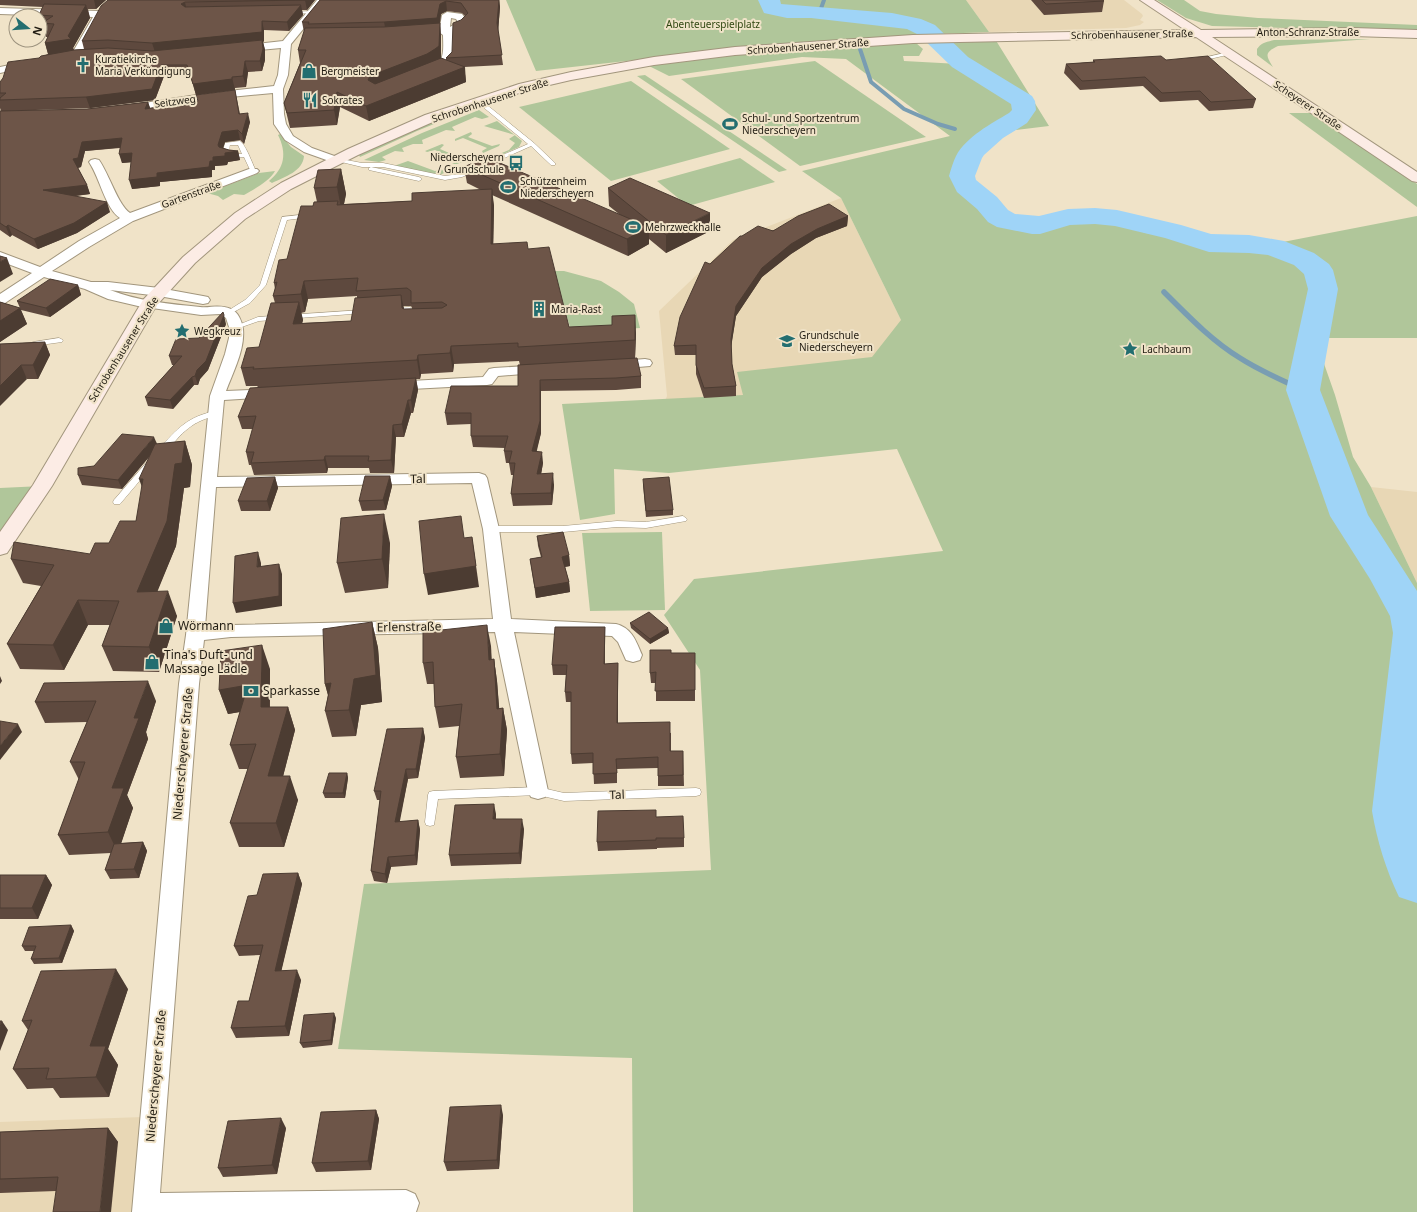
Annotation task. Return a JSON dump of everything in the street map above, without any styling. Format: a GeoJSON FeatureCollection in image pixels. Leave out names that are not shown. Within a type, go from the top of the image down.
{"type":"FeatureCollection","features":[{"type":"Feature","properties":{"kind":"main road"},"geometry":{"type":"LineString","coordinates":[[1128,34],[1150,21],[1150,2]]}},
{"type":"Feature","properties":{"kind":"main road","name":"Scheyerer Straße"},"geometry":{"type":"LineString","coordinates":[[1150,2],[1198,34],[1237,49],[1248,66],[1417,178]]}},
{"type":"Feature","properties":{"kind":"main road"},"geometry":{"type":"LineString","coordinates":[[1237,49],[1247,40],[1255,36],[1276,32]]}},
{"type":"Feature","properties":{"kind":"main road","name":"Anton-Schranz-Straße"},"geometry":{"type":"LineString","coordinates":[[1198,34],[1276,32],[1417,34]]}},
{"type":"Feature","properties":{"kind":"main road","name":"Schrobenhausener Straße"},"geometry":{"type":"LineString","coordinates":[[0,548],[42,486],[154,298],[189,260],[240,216],[286,186],[336,160],[430,118],[547,81],[607,68],[743,50],[913,39],[1128,34],[1198,34]]}},
{"type":"Feature","properties":{"kind":"street"},"geometry":{"type":"LineString","coordinates":[[322,0],[289,41],[283,75],[278,89],[279,114],[280,124],[286,134],[295,142],[308,150],[336,160]]}},
{"type":"Feature","properties":{"kind":"street"},"geometry":{"type":"LineString","coordinates":[[70,57],[83,52],[99,14],[108,5]]}},
{"type":"Feature","properties":{"kind":"street"},"geometry":{"type":"LineString","coordinates":[[0,10],[99,14]]}},
{"type":"Feature","properties":{"kind":"street"},"geometry":{"type":"LineString","coordinates":[[422,76],[436,71],[447,62],[443,32],[446,11],[459,16],[463,22],[458,27],[443,32]]}},
{"type":"Feature","properties":{"kind":"street"},"geometry":{"type":"LineString","coordinates":[[227,50],[308,38]]}},
{"type":"Feature","properties":{"kind":"street"},"geometry":{"type":"LineString","coordinates":[[0,70],[40,62]]}},
{"type":"Feature","properties":{"kind":"street","name":"Seitzweg"},"geometry":{"type":"LineString","coordinates":[[110,111],[185,103],[278,89]]}},
{"type":"Feature","properties":{"kind":"street"},"geometry":{"type":"LineString","coordinates":[[95,162],[100,169],[118,209],[129,218]]}},
{"type":"Feature","properties":{"kind":"street","name":"Gartenstraße"},"geometry":{"type":"LineString","coordinates":[[0,300],[84,244],[129,218],[253,171]]}},
{"type":"Feature","properties":{"kind":"street"},"geometry":{"type":"LineString","coordinates":[[0,256],[42,272],[90,286],[100,292],[118,297],[154,298],[227,316]]}},
{"type":"Feature","properties":{"kind":"street","name":"Niederscheyerer Straße"},"geometry":{"type":"LineString","coordinates":[[145,1211],[208,482],[217,405],[236,338],[227,316]]}},
{"type":"Feature","properties":{"kind":"street"},"geometry":{"type":"LineString","coordinates":[[597,366],[645,363]]}},
{"type":"Feature","properties":{"kind":"street"},"geometry":{"type":"LineString","coordinates":[[375,387],[487,381],[494,372],[557,368]]}},
{"type":"Feature","properties":{"kind":"street"},"geometry":{"type":"LineString","coordinates":[[217,405],[288,392]]}},
{"type":"Feature","properties":{"kind":"street","name":"Tal"},"geometry":{"type":"LineString","coordinates":[[208,482],[479,478],[491,529],[502,625],[538,790]]}},
{"type":"Feature","properties":{"kind":"street"},"geometry":{"type":"LineString","coordinates":[[502,625],[616,630],[622,633],[633,655]]}},
{"type":"Feature","properties":{"kind":"street","name":"Erlenstraße"},"geometry":{"type":"LineString","coordinates":[[195,635],[231,631],[502,625]]}},
{"type":"Feature","properties":{"kind":"street"},"geometry":{"type":"LineString","coordinates":[[145,1211],[161,1206],[406,1203]]}},
{"type":"Feature","properties":{"kind":"lane"},"geometry":{"type":"LineString","coordinates":[[283,13],[313,12]]}},
{"type":"Feature","properties":{"kind":"lane"},"geometry":{"type":"LineString","coordinates":[[1191,62],[1237,49]]}},
{"type":"Feature","properties":{"kind":"lane"},"geometry":{"type":"LineString","coordinates":[[477,102],[485,106],[532,144],[553,164]]}},
{"type":"Feature","properties":{"kind":"lane"},"geometry":{"type":"LineString","coordinates":[[336,160],[439,184],[455,183],[530,151],[534,148],[532,144]]}},
{"type":"Feature","properties":{"kind":"lane"},"geometry":{"type":"LineString","coordinates":[[246,155],[253,171]]}},
{"type":"Feature","properties":{"kind":"lane"},"geometry":{"type":"LineString","coordinates":[[227,316],[246,303],[263,285],[284,218],[319,216]]}},
{"type":"Feature","properties":{"kind":"lane"},"geometry":{"type":"LineString","coordinates":[[387,311],[410,309],[409,325],[416,325]]}},
{"type":"Feature","properties":{"kind":"lane"},"geometry":{"type":"LineString","coordinates":[[227,316],[258,320],[372,312]]}},
{"type":"Feature","properties":{"kind":"lane"},"geometry":{"type":"LineString","coordinates":[[22,346],[59,340]]}},
{"type":"Feature","properties":{"kind":"lane"},"geometry":{"type":"LineString","coordinates":[[117,502],[188,422],[205,414],[217,405]]}},
{"type":"Feature","properties":{"kind":"lane"},"geometry":{"type":"LineString","coordinates":[[491,529],[563,529],[617,524],[646,525],[683,519]]}},
{"type":"Feature","properties":{"kind":"lane","name":"Tal"},"geometry":{"type":"LineString","coordinates":[[430,822],[433,795],[538,790],[564,797],[696,792]]}},
{"type":"Feature","properties":{"kind":"shaded area"},"geometry":{"type":"Polygon","coordinates":[[[966,0],[1124,0],[1142,14],[1143,16],[1140,20],[1144,22],[1140,25],[1126,28],[989,32],[966,0]]]}},
{"type":"Feature","properties":{"kind":"shaded area","name":"Grundschule Niederscheyern"},"geometry":{"type":"Polygon","coordinates":[[[841,198],[901,320],[861,448],[638,467],[667,396],[659,311],[733,240],[841,198]]]}},
{"type":"Feature","properties":{"kind":"shaded area"},"geometry":{"type":"Polygon","coordinates":[[[1371,487],[1417,492],[1417,583],[1371,487]]]}},
{"type":"Feature","properties":{"kind":"shaded area"},"geometry":{"type":"Polygon","coordinates":[[[143,1117],[135,1212],[0,1212],[0,1122],[143,1117]]]}},
{"type":"Feature","properties":{"kind":"green space","name":"Abenteuerspielplatz"},"geometry":{"type":"Polygon","coordinates":[[[506,0],[966,0],[989,32],[911,35],[779,44],[536,71],[506,0]]]}},
{"type":"Feature","properties":{"kind":"green space"},"geometry":{"type":"Polygon","coordinates":[[[1157,0],[1184,0],[1200,11],[1216,14],[1258,18],[1417,25],[1417,31],[1212,26],[1186,18],[1157,0]]]}},
{"type":"Feature","properties":{"kind":"green space"},"geometry":{"type":"Polygon","coordinates":[[[995,39],[1049,126],[1015,130],[999,139],[998,138],[1015,127],[1023,119],[1027,111],[1026,105],[1016,93],[979,71],[946,42],[995,39]]]}},
{"type":"Feature","properties":{"kind":"green space"},"geometry":{"type":"Polygon","coordinates":[[[1370,39],[1278,46],[1271,50],[1268,54],[1269,60],[1273,67],[1257,55],[1257,49],[1260,45],[1274,40],[1370,39]]]}},
{"type":"Feature","properties":{"kind":"green space"},"geometry":{"type":"Polygon","coordinates":[[[916,43],[923,49],[919,56],[903,56],[904,61],[959,64],[1018,100],[1021,106],[1019,116],[989,133],[968,148],[960,157],[955,167],[953,177],[971,176],[968,186],[977,195],[988,213],[1001,221],[1009,229],[1027,230],[1073,224],[1109,223],[1118,224],[1146,233],[1173,236],[1200,247],[1236,251],[1417,216],[1417,338],[1315,338],[1335,395],[1353,457],[1371,487],[1417,583],[1417,1212],[633,1212],[632,1058],[338,1049],[364,884],[711,870],[700,670],[664,615],[694,579],[943,551],[897,449],[669,473],[614,469],[615,514],[580,520],[562,404],[743,395],[737,372],[872,357],[901,320],[841,198],[802,171],[950,136],[846,59],[802,57],[669,76],[649,66],[737,55],[916,43]]]}},
{"type":"Feature","properties":{"kind":"green space"},"geometry":{"type":"Polygon","coordinates":[[[815,61],[926,137],[800,166],[681,79],[815,61]]]}},
{"type":"Feature","properties":{"kind":"green space"},"geometry":{"type":"Polygon","coordinates":[[[645,75],[787,170],[779,172],[637,76],[645,75]]]}},
{"type":"Feature","properties":{"kind":"green space"},"geometry":{"type":"Polygon","coordinates":[[[631,81],[730,149],[611,181],[519,107],[631,81]]]}},
{"type":"Feature","properties":{"kind":"green space"},"geometry":{"type":"Polygon","coordinates":[[[473,108],[360,157],[359,155],[437,120],[473,108]]]}},
{"type":"Feature","properties":{"kind":"green space"},"geometry":{"type":"Polygon","coordinates":[[[479,110],[489,117],[482,119],[475,117],[452,127],[455,131],[446,130],[422,140],[423,144],[413,144],[402,148],[404,152],[395,151],[382,157],[386,160],[379,162],[364,160],[422,133],[479,110]]]}},
{"type":"Feature","properties":{"kind":"green space"},"geometry":{"type":"Polygon","coordinates":[[[1289,113],[1311,113],[1384,160],[1417,184],[1417,207],[1289,113]]]}},
{"type":"Feature","properties":{"kind":"green space"},"geometry":{"type":"Polygon","coordinates":[[[497,121],[514,135],[484,126],[497,121]]]}},
{"type":"Feature","properties":{"kind":"green space"},"geometry":{"type":"Polygon","coordinates":[[[471,132],[472,134],[468,137],[492,146],[500,144],[499,146],[483,153],[482,151],[487,148],[463,138],[455,141],[455,139],[471,132]]]}},
{"type":"Feature","properties":{"kind":"green space"},"geometry":{"type":"Polygon","coordinates":[[[280,134],[291,147],[304,156],[303,161],[297,170],[272,183],[269,181],[278,171],[283,160],[283,148],[278,135],[280,134]]]}},
{"type":"Feature","properties":{"kind":"green space"},"geometry":{"type":"Polygon","coordinates":[[[515,135],[522,141],[519,147],[460,173],[458,171],[509,150],[515,143],[509,139],[515,135]]]}},
{"type":"Feature","properties":{"kind":"green space"},"geometry":{"type":"Polygon","coordinates":[[[442,144],[444,145],[440,149],[463,159],[471,156],[473,158],[457,164],[452,164],[458,161],[435,150],[425,151],[442,144]]]}},
{"type":"Feature","properties":{"kind":"green space"},"geometry":{"type":"Polygon","coordinates":[[[740,158],[775,182],[688,206],[657,181],[740,158]]]}},
{"type":"Feature","properties":{"kind":"green space"},"geometry":{"type":"Polygon","coordinates":[[[408,161],[435,171],[441,169],[446,172],[440,175],[394,166],[408,161]]]}},
{"type":"Feature","properties":{"kind":"green space"},"geometry":{"type":"Polygon","coordinates":[[[275,171],[266,181],[244,195],[234,194],[223,200],[218,196],[207,193],[259,173],[275,171]]]}},
{"type":"Feature","properties":{"kind":"green space"},"geometry":{"type":"Polygon","coordinates":[[[552,271],[564,271],[601,281],[619,292],[634,304],[640,328],[572,333],[552,271]]]}},
{"type":"Feature","properties":{"kind":"green space"},"geometry":{"type":"Polygon","coordinates":[[[42,486],[0,548],[0,488],[42,486]]]}},
{"type":"Feature","properties":{"kind":"green space"},"geometry":{"type":"Polygon","coordinates":[[[662,532],[665,610],[590,611],[582,533],[662,532]]]}},
{"type":"Feature","properties":{"kind":"building"},"geometry":{"type":"Polygon","coordinates":[[[108,0],[305,0],[185,2],[181,4],[185,7],[301,5],[287,22],[262,21],[262,32],[152,43],[108,40],[82,41],[101,6],[108,0]]]}},
{"type":"Feature","properties":{"kind":"building"},"geometry":{"type":"Polygon","coordinates":[[[320,0],[499,0],[497,23],[502,55],[446,58],[452,52],[453,23],[461,20],[468,13],[461,3],[446,1],[440,4],[437,18],[384,22],[308,24],[309,22],[302,22],[320,0]]]}},
{"type":"Feature","properties":{"kind":"building"},"geometry":{"type":"Polygon","coordinates":[[[1042,0],[1103,0],[1104,1],[1046,4],[1042,0]]]}},
{"type":"Feature","properties":{"kind":"building"},"geometry":{"type":"Polygon","coordinates":[[[44,4],[86,5],[68,36],[71,39],[48,43],[48,37],[54,24],[48,24],[48,19],[53,16],[48,16],[48,8],[42,8],[44,4]]]}},
{"type":"Feature","properties":{"kind":"building"},"geometry":{"type":"Polygon","coordinates":[[[440,23],[439,46],[427,54],[370,76],[368,80],[375,84],[441,58],[465,67],[366,106],[337,92],[334,110],[287,113],[284,103],[306,50],[298,50],[305,28],[384,27],[440,23]]]}},
{"type":"Feature","properties":{"kind":"building"},"geometry":{"type":"Polygon","coordinates":[[[262,40],[263,49],[260,61],[245,61],[243,76],[232,77],[232,79],[193,84],[187,65],[161,65],[152,89],[86,97],[0,100],[0,98],[6,93],[0,93],[0,82],[3,78],[8,62],[39,58],[41,56],[74,50],[108,48],[152,51],[262,40]]]}},
{"type":"Feature","properties":{"kind":"building"},"geometry":{"type":"Polygon","coordinates":[[[1161,56],[1166,60],[1208,56],[1256,99],[1211,102],[1200,91],[1162,93],[1145,77],[1082,81],[1066,64],[1095,62],[1093,60],[1161,56]]]}},
{"type":"Feature","properties":{"kind":"building"},"geometry":{"type":"Polygon","coordinates":[[[235,90],[239,114],[248,113],[242,134],[238,130],[222,132],[218,145],[219,147],[229,150],[238,151],[225,153],[225,156],[213,157],[213,161],[210,161],[209,167],[157,173],[157,177],[129,180],[132,153],[119,154],[122,138],[82,142],[78,158],[73,159],[87,185],[43,190],[107,202],[74,223],[34,239],[8,225],[6,227],[0,223],[0,111],[87,109],[148,102],[145,109],[179,104],[183,106],[187,103],[198,101],[196,95],[235,90]]]}},
{"type":"Feature","properties":{"kind":"building"},"geometry":{"type":"Polygon","coordinates":[[[486,157],[649,227],[627,239],[464,167],[486,157]]]}},
{"type":"Feature","properties":{"kind":"building"},"geometry":{"type":"Polygon","coordinates":[[[341,169],[337,187],[314,188],[318,170],[341,169]]]}},
{"type":"Feature","properties":{"kind":"building"},"geometry":{"type":"Polygon","coordinates":[[[630,178],[710,213],[666,235],[608,188],[630,178]]]}},
{"type":"Feature","properties":{"kind":"building"},"geometry":{"type":"Polygon","coordinates":[[[492,189],[491,244],[527,242],[528,249],[549,247],[569,327],[612,325],[612,316],[635,315],[635,340],[518,347],[518,343],[451,346],[450,353],[418,355],[417,360],[253,369],[254,367],[241,368],[247,348],[259,347],[271,303],[299,302],[293,324],[351,321],[355,298],[401,295],[402,308],[404,309],[442,308],[447,305],[442,302],[411,303],[411,291],[407,288],[356,291],[358,278],[304,281],[301,294],[273,296],[277,282],[274,283],[279,260],[287,259],[301,206],[313,206],[314,202],[338,201],[337,205],[412,201],[412,193],[492,189]]]}},
{"type":"Feature","properties":{"kind":"building"},"geometry":{"type":"Polygon","coordinates":[[[829,204],[848,216],[817,229],[791,244],[762,268],[736,306],[731,339],[732,364],[736,386],[704,388],[696,365],[696,345],[674,346],[680,317],[705,262],[710,264],[740,236],[758,226],[773,231],[798,216],[829,204]]]}},
{"type":"Feature","properties":{"kind":"building"},"geometry":{"type":"Polygon","coordinates":[[[0,256],[7,258],[0,262],[0,256]]]}},
{"type":"Feature","properties":{"kind":"building"},"geometry":{"type":"Polygon","coordinates":[[[50,279],[78,285],[46,308],[17,301],[50,279]]]}},
{"type":"Feature","properties":{"kind":"building"},"geometry":{"type":"Polygon","coordinates":[[[0,302],[20,308],[0,321],[0,302]]]}},
{"type":"Feature","properties":{"kind":"building"},"geometry":{"type":"Polygon","coordinates":[[[223,312],[224,315],[206,361],[197,370],[195,376],[192,377],[170,400],[145,397],[182,356],[169,356],[176,339],[199,338],[223,312]]]}},
{"type":"Feature","properties":{"kind":"building"},"geometry":{"type":"Polygon","coordinates":[[[45,342],[33,365],[21,365],[0,386],[0,344],[45,342]]]}},
{"type":"Feature","properties":{"kind":"building"},"geometry":{"type":"Polygon","coordinates":[[[637,358],[641,376],[540,380],[540,421],[532,451],[542,452],[537,474],[553,473],[551,493],[511,494],[515,463],[509,463],[512,451],[504,451],[508,436],[471,436],[471,413],[445,413],[451,386],[518,386],[518,365],[637,358]]]}},
{"type":"Feature","properties":{"kind":"building"},"geometry":{"type":"Polygon","coordinates":[[[416,378],[411,400],[408,400],[402,424],[393,425],[391,460],[368,461],[369,456],[325,456],[324,460],[251,463],[254,452],[246,452],[256,416],[238,417],[250,388],[416,378]]]}},
{"type":"Feature","properties":{"kind":"building"},"geometry":{"type":"Polygon","coordinates":[[[122,434],[154,437],[118,480],[78,475],[78,468],[94,466],[122,434]]]}},
{"type":"Feature","properties":{"kind":"building"},"geometry":{"type":"Polygon","coordinates":[[[185,441],[182,463],[175,464],[167,521],[137,592],[168,591],[149,647],[102,646],[119,601],[78,600],[53,645],[7,644],[54,565],[11,559],[14,542],[90,554],[95,543],[109,543],[120,521],[136,521],[143,479],[139,479],[155,444],[185,441]]]}},
{"type":"Feature","properties":{"kind":"building"},"geometry":{"type":"Polygon","coordinates":[[[365,476],[390,476],[383,500],[359,501],[365,476]]]}},
{"type":"Feature","properties":{"kind":"building"},"geometry":{"type":"Polygon","coordinates":[[[275,477],[267,501],[238,501],[247,478],[275,477]]]}},
{"type":"Feature","properties":{"kind":"building"},"geometry":{"type":"Polygon","coordinates":[[[669,477],[673,510],[646,511],[643,479],[669,477]]]}},
{"type":"Feature","properties":{"kind":"building"},"geometry":{"type":"Polygon","coordinates":[[[384,514],[382,559],[337,563],[341,518],[384,514]]]}},
{"type":"Feature","properties":{"kind":"building"},"geometry":{"type":"Polygon","coordinates":[[[461,516],[464,538],[472,537],[476,566],[424,574],[419,521],[461,516]]]}},
{"type":"Feature","properties":{"kind":"building"},"geometry":{"type":"Polygon","coordinates":[[[563,532],[569,555],[562,557],[569,582],[535,588],[530,559],[542,557],[537,536],[563,532]]]}},
{"type":"Feature","properties":{"kind":"building"},"geometry":{"type":"Polygon","coordinates":[[[258,552],[257,567],[279,564],[279,596],[233,603],[235,556],[258,552]]]}},
{"type":"Feature","properties":{"kind":"building"},"geometry":{"type":"Polygon","coordinates":[[[649,612],[668,628],[650,639],[630,623],[649,612]]]}},
{"type":"Feature","properties":{"kind":"building"},"geometry":{"type":"Polygon","coordinates":[[[372,622],[376,675],[354,679],[349,710],[325,711],[331,683],[325,684],[323,629],[372,622]]]}},
{"type":"Feature","properties":{"kind":"building"},"geometry":{"type":"Polygon","coordinates":[[[487,625],[489,660],[494,659],[497,709],[503,708],[500,754],[456,757],[462,704],[435,707],[433,662],[423,663],[423,632],[487,625]]]}},
{"type":"Feature","properties":{"kind":"building"},"geometry":{"type":"Polygon","coordinates":[[[555,627],[605,627],[604,664],[618,663],[617,723],[670,722],[670,751],[683,751],[683,775],[658,776],[658,757],[616,759],[617,773],[593,774],[593,753],[571,754],[571,692],[565,692],[567,665],[552,665],[555,627]]]}},
{"type":"Feature","properties":{"kind":"building"},"geometry":{"type":"Polygon","coordinates":[[[262,645],[261,707],[288,707],[268,776],[290,776],[276,823],[230,823],[256,744],[230,745],[248,685],[219,690],[221,651],[262,645]]]}},
{"type":"Feature","properties":{"kind":"building"},"geometry":{"type":"Polygon","coordinates":[[[650,650],[671,650],[671,653],[695,653],[695,690],[655,691],[656,672],[650,673],[650,650]]]}},
{"type":"Feature","properties":{"kind":"building"},"geometry":{"type":"Polygon","coordinates":[[[148,681],[134,718],[139,718],[112,788],[124,788],[108,832],[58,835],[85,762],[70,762],[96,701],[35,702],[44,683],[148,681]]]}},
{"type":"Feature","properties":{"kind":"building"},"geometry":{"type":"Polygon","coordinates":[[[0,721],[18,724],[0,746],[0,721]]]}},
{"type":"Feature","properties":{"kind":"building"},"geometry":{"type":"Polygon","coordinates":[[[423,728],[416,769],[406,769],[395,822],[418,820],[415,855],[388,857],[385,874],[371,871],[381,791],[374,791],[387,729],[423,728]]]}},
{"type":"Feature","properties":{"kind":"building"},"geometry":{"type":"Polygon","coordinates":[[[329,773],[347,773],[343,793],[323,793],[329,773]]]}},
{"type":"Feature","properties":{"kind":"building"},"geometry":{"type":"Polygon","coordinates":[[[494,804],[493,819],[522,819],[519,853],[449,855],[455,805],[494,804]]]}},
{"type":"Feature","properties":{"kind":"building"},"geometry":{"type":"Polygon","coordinates":[[[656,810],[656,817],[683,816],[684,838],[656,838],[656,840],[597,842],[598,811],[656,810]]]}},
{"type":"Feature","properties":{"kind":"building"},"geometry":{"type":"Polygon","coordinates":[[[143,842],[134,869],[105,870],[114,844],[143,842]]]}},
{"type":"Feature","properties":{"kind":"building"},"geometry":{"type":"Polygon","coordinates":[[[298,873],[275,971],[297,970],[285,1026],[231,1028],[238,1001],[249,1001],[263,945],[234,946],[248,896],[257,895],[263,874],[298,873]]]}},
{"type":"Feature","properties":{"kind":"building"},"geometry":{"type":"Polygon","coordinates":[[[0,875],[46,875],[32,908],[0,908],[0,875]]]}},
{"type":"Feature","properties":{"kind":"building"},"geometry":{"type":"Polygon","coordinates":[[[71,925],[59,958],[31,959],[36,946],[22,946],[29,927],[71,925]]]}},
{"type":"Feature","properties":{"kind":"building"},"geometry":{"type":"Polygon","coordinates":[[[116,969],[90,1046],[106,1046],[96,1077],[46,1079],[49,1068],[13,1069],[32,1020],[22,1021],[41,971],[116,969]]]}},
{"type":"Feature","properties":{"kind":"building"},"geometry":{"type":"Polygon","coordinates":[[[334,1013],[331,1040],[300,1043],[304,1015],[334,1013]]]}},
{"type":"Feature","properties":{"kind":"building"},"geometry":{"type":"Polygon","coordinates":[[[501,1105],[497,1160],[444,1162],[450,1107],[501,1105]]]}},
{"type":"Feature","properties":{"kind":"building"},"geometry":{"type":"Polygon","coordinates":[[[376,1110],[368,1161],[312,1163],[321,1112],[376,1110]]]}},
{"type":"Feature","properties":{"kind":"building"},"geometry":{"type":"Polygon","coordinates":[[[281,1118],[272,1165],[218,1168],[228,1121],[281,1118]]]}},
{"type":"Feature","properties":{"kind":"building"},"geometry":{"type":"Polygon","coordinates":[[[108,1128],[100,1212],[53,1212],[58,1177],[0,1179],[0,1132],[108,1128]]]}},
{"type":"Feature","properties":{"kind":"waterway"},"geometry":{"type":"LineString","coordinates":[[769,0],[772,8],[787,12],[811,12],[892,20],[913,24],[927,30],[960,62],[1023,101],[1024,110],[1018,118],[994,133],[969,156],[962,176],[967,186],[987,203],[998,216],[1007,221],[1040,225],[1068,217],[1095,216],[1117,218],[1171,231],[1209,243],[1249,244],[1274,247],[1304,259],[1318,270],[1323,289],[1303,390],[1349,516],[1389,577],[1411,616],[1414,633],[1396,811],[1400,834],[1417,882]]}},
{"type":"Feature","properties":{"kind":"waterway"},"geometry":{"type":"LineString","coordinates":[[819,14],[824,0]]}},
{"type":"Feature","properties":{"kind":"waterway"},"geometry":{"type":"LineString","coordinates":[[860,49],[871,82],[904,109],[938,124],[955,129]]}},
{"type":"Feature","properties":{"kind":"waterway"},"geometry":{"type":"LineString","coordinates":[[1164,292],[1200,328],[1220,344],[1255,367],[1303,390]]}},
{"type":"Feature","properties":{"kind":"place","name":"Kuratiekirche Maria Verkündigung"},"geometry":{"type":"Point","coordinates":[83,65]}},
{"type":"Feature","properties":{"kind":"place","name":"Bergmeister"},"geometry":{"type":"Point","coordinates":[309,71]}},
{"type":"Feature","properties":{"kind":"place","name":"Sokrates"},"geometry":{"type":"Point","coordinates":[310,100]}},
{"type":"Feature","properties":{"kind":"place","name":"Schul- und Sportzentrum Niederscheyern"},"geometry":{"type":"Point","coordinates":[730,124]}},
{"type":"Feature","properties":{"kind":"place","name":"Niederscheyern / Grundschule"},"geometry":{"type":"Point","coordinates":[516,163]}},
{"type":"Feature","properties":{"kind":"place","name":"Schützenheim Niederscheyern"},"geometry":{"type":"Point","coordinates":[508,187]}},
{"type":"Feature","properties":{"kind":"place","name":"Mehrzweckhalle"},"geometry":{"type":"Point","coordinates":[633,227]}},
{"type":"Feature","properties":{"kind":"place","name":"Maria-Rast"},"geometry":{"type":"Point","coordinates":[539,309]}},
{"type":"Feature","properties":{"kind":"place","name":"Wegkreuz"},"geometry":{"type":"Point","coordinates":[182,331]}},
{"type":"Feature","properties":{"kind":"place","name":"Grundschule Niederscheyern"},"geometry":{"type":"Point","coordinates":[787,341]}},
{"type":"Feature","properties":{"kind":"place","name":"Lachbaum"},"geometry":{"type":"Point","coordinates":[1130,349]}},
{"type":"Feature","properties":{"kind":"place","name":"Wörmann"},"geometry":{"type":"Point","coordinates":[166,626]}},
{"type":"Feature","properties":{"kind":"place","name":"Tina's Duft- und Massage Lädle"},"geometry":{"type":"Point","coordinates":[152,662]}},
{"type":"Feature","properties":{"kind":"place","name":"Sparkasse"},"geometry":{"type":"Point","coordinates":[251,691]}}]}
